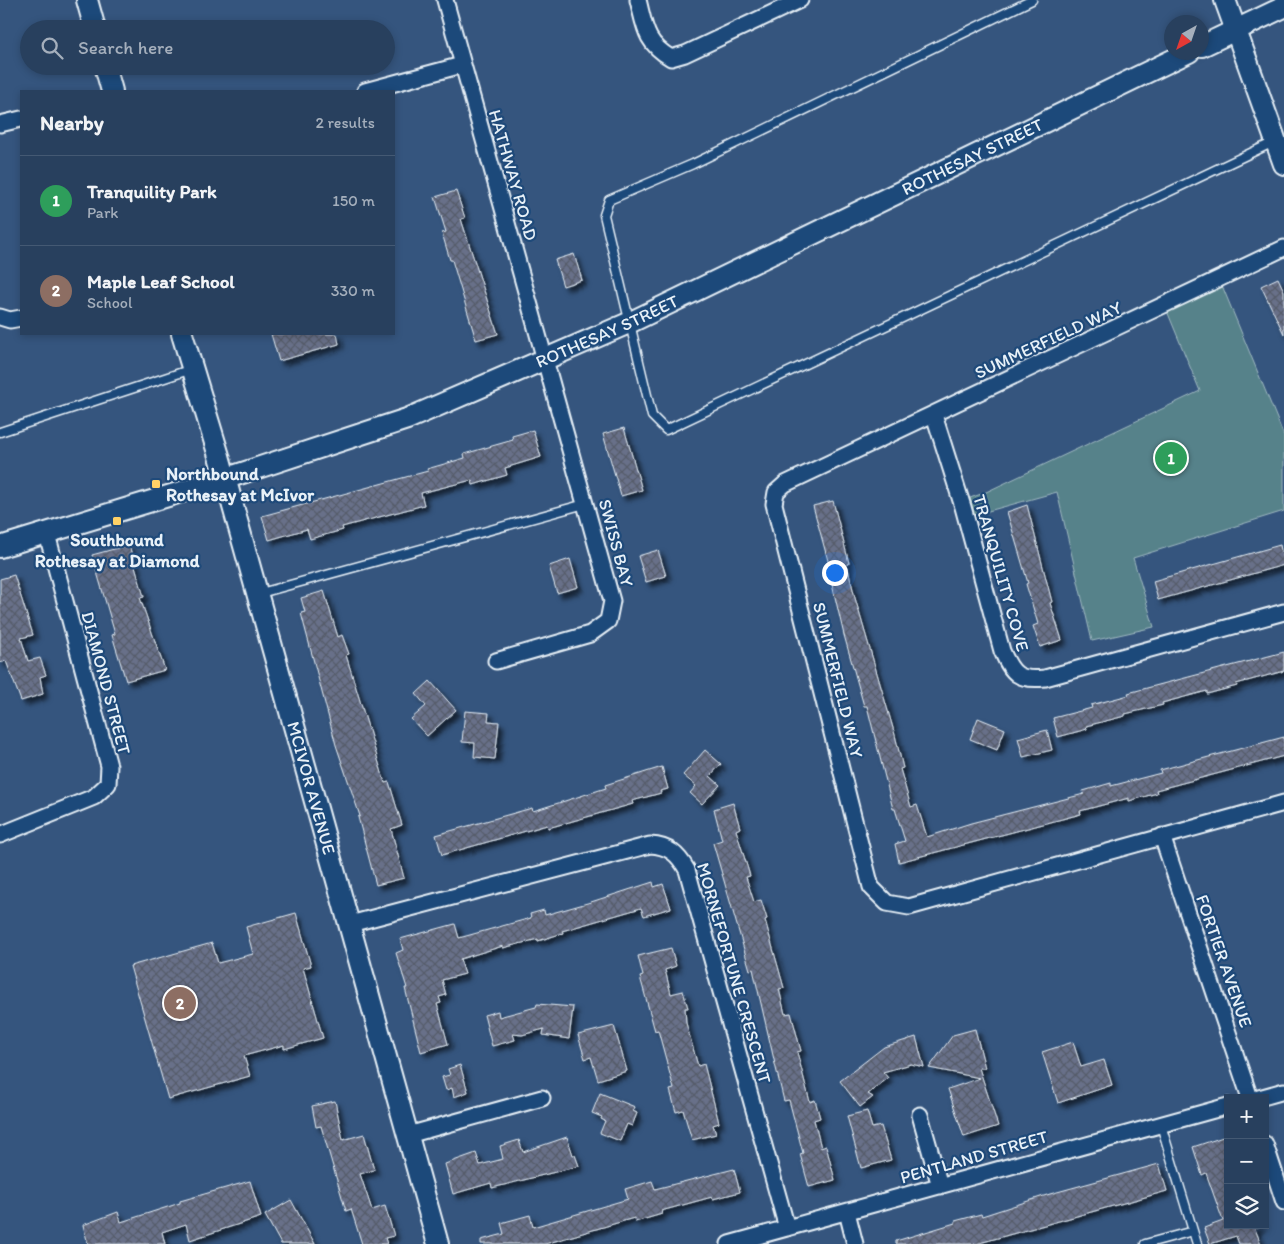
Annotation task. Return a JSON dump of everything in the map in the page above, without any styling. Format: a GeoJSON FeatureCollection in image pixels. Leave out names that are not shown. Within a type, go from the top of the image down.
{"type":"FeatureCollection","features":[{"type":"Feature","properties":{"kind":"street"},"geometry":{"type":"LineString","coordinates":[[87,0],[93,20]]}},
{"type":"Feature","properties":{"kind":"street","name":"HATHWAY ROAD"},"geometry":{"type":"LineString","coordinates":[[444,0],[546,360]]}},
{"type":"Feature","properties":{"kind":"street"},"geometry":{"type":"LineString","coordinates":[[638,0],[648,38],[657,50],[671,58],[684,54],[800,0]]}},
{"type":"Feature","properties":{"kind":"street"},"geometry":{"type":"LineString","coordinates":[[1225,0],[1284,164]]}},
{"type":"Feature","properties":{"kind":"street"},"geometry":{"type":"LineString","coordinates":[[1209,43],[1284,6]]}},
{"type":"Feature","properties":{"kind":"street","name":"ROTHESAY STREET"},"geometry":{"type":"LineString","coordinates":[[0,547],[224,479],[406,419],[631,322],[1172,60]]}},
{"type":"Feature","properties":{"kind":"street"},"geometry":{"type":"LineString","coordinates":[[368,90],[462,64]]}},
{"type":"Feature","properties":{"kind":"street"},"geometry":{"type":"LineString","coordinates":[[108,75],[112,90]]}},
{"type":"Feature","properties":{"kind":"street"},"geometry":{"type":"LineString","coordinates":[[0,124],[20,119]]}},
{"type":"Feature","properties":{"kind":"street","name":"SUMMERFIELD WAY"},"geometry":{"type":"LineString","coordinates":[[1284,248],[785,484],[776,492],[774,504],[871,887],[887,903],[909,907],[1284,803]]}},
{"type":"Feature","properties":{"kind":"street"},"geometry":{"type":"LineString","coordinates":[[0,317],[10,320],[20,318]]}},
{"type":"Feature","properties":{"kind":"street","name":"MCIVOR AVENUE"},"geometry":{"type":"LineString","coordinates":[[182,335],[350,924],[380,1042],[438,1244]]}},
{"type":"Feature","properties":{"kind":"street","name":"SWISS BAY"},"geometry":{"type":"LineString","coordinates":[[496,661],[590,634],[608,621],[612,601],[546,360]]}},
{"type":"Feature","properties":{"kind":"street","name":"TRANQUILITY COVE"},"geometry":{"type":"LineString","coordinates":[[934,415],[963,507],[1002,651],[1008,666],[1019,677],[1032,680],[1044,678],[1284,612]]}},
{"type":"Feature","properties":{"kind":"street","name":"DIAMOND STREET"},"geometry":{"type":"LineString","coordinates":[[0,835],[94,797],[108,784],[110,766],[47,534]]}},
{"type":"Feature","properties":{"kind":"street","name":"FORTIER AVENUE"},"geometry":{"type":"LineString","coordinates":[[1162,836],[1249,1094]]}},
{"type":"Feature","properties":{"kind":"street","name":"MORNEFORTUNE CRESCENT"},"geometry":{"type":"LineString","coordinates":[[350,924],[650,845],[661,845],[677,853],[687,870],[787,1228]]}},
{"type":"Feature","properties":{"kind":"street"},"geometry":{"type":"LineString","coordinates":[[1269,1095],[1284,1091]]}},
{"type":"Feature","properties":{"kind":"street"},"geometry":{"type":"LineString","coordinates":[[408,1135],[542,1098]]}},
{"type":"Feature","properties":{"kind":"street","name":"PENTLAND STREET"},"geometry":{"type":"LineString","coordinates":[[729,1244],[1224,1107]]}},
{"type":"Feature","properties":{"kind":"street"},"geometry":{"type":"LineString","coordinates":[[920,1115],[940,1186]]}},
{"type":"Feature","properties":{"kind":"street"},"geometry":{"type":"LineString","coordinates":[[1269,1156],[1284,1202]]}},
{"type":"Feature","properties":{"kind":"street"},"geometry":{"type":"LineString","coordinates":[[847,1212],[855,1244]]}},
{"type":"Feature","properties":{"kind":"lane"},"geometry":{"type":"LineString","coordinates":[[1032,0],[728,147],[609,200],[604,214],[652,416],[666,430],[1276,141]]}},
{"type":"Feature","properties":{"kind":"lane"},"geometry":{"type":"LineString","coordinates":[[0,432],[192,369]]}},
{"type":"Feature","properties":{"kind":"lane"},"geometry":{"type":"LineString","coordinates":[[257,594],[585,504]]}},
{"type":"Feature","properties":{"kind":"lane"},"geometry":{"type":"LineString","coordinates":[[1161,1125],[1197,1244]]}},
{"type":"Feature","properties":{"kind":"lane"},"geometry":{"type":"LineString","coordinates":[[1145,1244],[1193,1231]]}},
{"type":"Feature","properties":{"kind":"green space"},"geometry":{"type":"Polygon","coordinates":[[[1221,283],[1284,436],[1284,511],[1133,558],[1154,627],[1092,641],[1057,492],[974,515],[970,498],[1200,391],[1167,311],[1221,283]]]}},
{"type":"Feature","properties":{"kind":"building"},"geometry":{"type":"Polygon","coordinates":[[[456,191],[465,218],[461,219],[498,334],[476,340],[442,233],[446,232],[435,197],[456,191]]]}},
{"type":"Feature","properties":{"kind":"building"},"geometry":{"type":"Polygon","coordinates":[[[574,254],[582,280],[563,286],[555,260],[574,254]]]}},
{"type":"Feature","properties":{"kind":"building"},"geometry":{"type":"Polygon","coordinates":[[[1278,278],[1284,291],[1284,334],[1261,286],[1278,278]]]}},
{"type":"Feature","properties":{"kind":"building"},"geometry":{"type":"Polygon","coordinates":[[[271,335],[337,335],[339,344],[279,361],[271,335]]]}},
{"type":"Feature","properties":{"kind":"building"},"geometry":{"type":"Polygon","coordinates":[[[624,428],[642,490],[621,496],[603,434],[624,428]]]}},
{"type":"Feature","properties":{"kind":"building"},"geometry":{"type":"Polygon","coordinates":[[[533,430],[541,457],[505,468],[507,475],[473,485],[472,480],[421,493],[424,505],[342,527],[343,530],[310,539],[307,529],[269,540],[262,516],[428,471],[427,469],[465,458],[464,454],[513,440],[512,436],[533,430]]]}},
{"type":"Feature","properties":{"kind":"building"},"geometry":{"type":"Polygon","coordinates":[[[833,501],[849,563],[847,564],[855,598],[895,735],[903,768],[900,769],[911,807],[917,805],[927,837],[971,823],[1084,794],[1083,791],[1111,783],[1111,786],[1161,773],[1160,770],[1284,737],[1284,756],[1156,790],[1157,793],[1129,801],[1129,798],[1080,811],[1081,814],[899,862],[895,844],[905,841],[895,809],[893,809],[867,706],[864,706],[844,635],[831,580],[833,579],[813,506],[833,501]]]}},
{"type":"Feature","properties":{"kind":"building"},"geometry":{"type":"Polygon","coordinates":[[[1027,505],[1052,602],[1050,603],[1062,640],[1040,647],[1033,626],[1038,624],[1026,584],[1028,583],[1007,512],[1027,505]]]}},
{"type":"Feature","properties":{"kind":"building"},"geometry":{"type":"Polygon","coordinates":[[[129,545],[144,597],[140,598],[165,670],[126,681],[112,635],[115,634],[92,555],[129,545]]]}},
{"type":"Feature","properties":{"kind":"building"},"geometry":{"type":"Polygon","coordinates":[[[1280,545],[1284,565],[1158,600],[1153,581],[1280,545]]]}},
{"type":"Feature","properties":{"kind":"building"},"geometry":{"type":"Polygon","coordinates":[[[658,550],[666,576],[646,582],[638,556],[658,550]]]}},
{"type":"Feature","properties":{"kind":"building"},"geometry":{"type":"Polygon","coordinates":[[[570,559],[578,587],[557,593],[549,566],[570,559]]]}},
{"type":"Feature","properties":{"kind":"building"},"geometry":{"type":"Polygon","coordinates":[[[14,575],[33,635],[21,638],[28,661],[40,658],[46,675],[40,677],[43,694],[21,701],[6,661],[0,663],[0,579],[14,575]]]}},
{"type":"Feature","properties":{"kind":"building"},"geometry":{"type":"Polygon","coordinates":[[[324,591],[338,637],[342,635],[349,654],[346,655],[385,783],[389,782],[402,825],[391,829],[404,878],[376,885],[358,817],[360,816],[336,745],[301,613],[305,612],[301,598],[324,591]]]}},
{"type":"Feature","properties":{"kind":"building"},"geometry":{"type":"Polygon","coordinates":[[[1284,652],[1284,671],[1207,694],[1207,691],[1162,703],[1163,705],[1125,714],[1125,716],[1086,726],[1087,729],[1058,737],[1053,718],[1092,708],[1091,705],[1129,695],[1128,693],[1284,652]]]}},
{"type":"Feature","properties":{"kind":"building"},"geometry":{"type":"Polygon","coordinates":[[[430,681],[456,710],[427,736],[411,719],[426,706],[416,694],[430,681]]]}},
{"type":"Feature","properties":{"kind":"building"},"geometry":{"type":"Polygon","coordinates":[[[465,711],[489,713],[488,721],[499,722],[495,759],[474,757],[475,743],[462,742],[465,711]]]}},
{"type":"Feature","properties":{"kind":"building"},"geometry":{"type":"Polygon","coordinates":[[[978,718],[1005,729],[997,750],[970,739],[978,718]]]}},
{"type":"Feature","properties":{"kind":"building"},"geometry":{"type":"Polygon","coordinates":[[[1047,730],[1052,750],[1023,757],[1018,738],[1047,730]]]}},
{"type":"Feature","properties":{"kind":"building"},"geometry":{"type":"Polygon","coordinates":[[[705,750],[721,764],[710,776],[720,785],[702,804],[690,793],[696,786],[683,775],[705,750]]]}},
{"type":"Feature","properties":{"kind":"building"},"geometry":{"type":"Polygon","coordinates":[[[662,767],[668,789],[660,791],[661,793],[632,801],[633,804],[548,828],[547,825],[442,855],[436,835],[532,808],[533,811],[606,788],[605,785],[662,767]]]}},
{"type":"Feature","properties":{"kind":"building"},"geometry":{"type":"Polygon","coordinates":[[[733,803],[740,828],[736,830],[750,876],[746,877],[754,902],[761,900],[767,919],[765,920],[784,988],[779,989],[785,1014],[791,1013],[801,1051],[797,1052],[810,1102],[815,1100],[820,1118],[814,1120],[821,1148],[826,1146],[835,1180],[809,1187],[800,1154],[803,1153],[789,1100],[784,1101],[753,969],[750,970],[713,843],[722,840],[714,809],[733,803]]]}},
{"type":"Feature","properties":{"kind":"building"},"geometry":{"type":"Polygon","coordinates":[[[653,882],[654,887],[663,884],[671,908],[644,916],[641,908],[562,931],[563,933],[538,941],[538,939],[503,948],[503,946],[460,959],[465,974],[442,980],[446,995],[439,997],[441,1003],[437,1004],[448,1044],[421,1052],[405,988],[407,988],[396,953],[403,950],[400,939],[455,924],[459,938],[531,918],[530,914],[544,910],[545,915],[653,882]]]}},
{"type":"Feature","properties":{"kind":"building"},"geometry":{"type":"Polygon","coordinates":[[[296,913],[311,966],[303,968],[323,1038],[284,1049],[284,1045],[244,1056],[250,1076],[168,1099],[130,966],[212,943],[218,963],[253,954],[246,927],[296,913]]]}},
{"type":"Feature","properties":{"kind":"building"},"geometry":{"type":"Polygon","coordinates":[[[671,948],[676,966],[665,970],[671,994],[683,991],[688,1008],[685,1008],[686,1023],[698,1066],[704,1064],[719,1123],[713,1125],[716,1134],[692,1140],[683,1110],[676,1112],[670,1090],[674,1089],[658,1030],[655,1031],[640,977],[643,976],[638,956],[671,948]]]}},
{"type":"Feature","properties":{"kind":"building"},"geometry":{"type":"Polygon","coordinates":[[[537,1004],[573,1007],[569,1039],[543,1035],[544,1029],[522,1035],[513,1034],[515,1040],[492,1046],[484,1015],[498,1011],[499,1017],[536,1007],[537,1004]]]}},
{"type":"Feature","properties":{"kind":"building"},"geometry":{"type":"Polygon","coordinates":[[[614,1026],[627,1071],[598,1080],[591,1057],[585,1059],[578,1035],[614,1026]]]}},
{"type":"Feature","properties":{"kind":"building"},"geometry":{"type":"Polygon","coordinates":[[[975,1029],[985,1068],[979,1068],[998,1126],[964,1137],[948,1089],[980,1078],[929,1068],[953,1035],[975,1029]]]}},
{"type":"Feature","properties":{"kind":"building"},"geometry":{"type":"Polygon","coordinates":[[[916,1037],[924,1067],[911,1064],[883,1072],[888,1078],[868,1094],[873,1097],[860,1107],[840,1081],[884,1047],[916,1037]]]}},
{"type":"Feature","properties":{"kind":"building"},"geometry":{"type":"Polygon","coordinates":[[[1073,1042],[1081,1067],[1104,1060],[1112,1085],[1058,1103],[1042,1052],[1073,1042]]]}},
{"type":"Feature","properties":{"kind":"building"},"geometry":{"type":"Polygon","coordinates":[[[460,1065],[468,1092],[454,1097],[452,1088],[446,1090],[442,1077],[450,1075],[448,1069],[460,1065]]]}},
{"type":"Feature","properties":{"kind":"building"},"geometry":{"type":"Polygon","coordinates":[[[600,1093],[635,1107],[633,1111],[637,1113],[632,1126],[627,1124],[620,1141],[600,1133],[605,1121],[601,1119],[602,1117],[592,1113],[600,1093]]]}},
{"type":"Feature","properties":{"kind":"building"},"geometry":{"type":"Polygon","coordinates":[[[335,1101],[343,1140],[364,1134],[374,1170],[360,1174],[372,1210],[385,1206],[394,1236],[385,1238],[387,1244],[362,1244],[351,1209],[346,1211],[321,1126],[316,1127],[312,1106],[335,1101]]]}},
{"type":"Feature","properties":{"kind":"building"},"geometry":{"type":"Polygon","coordinates":[[[867,1111],[872,1128],[881,1126],[891,1160],[861,1168],[847,1116],[867,1111]]]}},
{"type":"Feature","properties":{"kind":"building"},"geometry":{"type":"Polygon","coordinates":[[[567,1137],[579,1166],[492,1188],[491,1183],[453,1194],[445,1164],[476,1153],[480,1165],[503,1159],[500,1146],[519,1140],[523,1152],[567,1137]]]}},
{"type":"Feature","properties":{"kind":"building"},"geometry":{"type":"Polygon","coordinates":[[[1223,1137],[1224,1229],[1255,1229],[1261,1244],[1239,1244],[1236,1236],[1210,1244],[1204,1228],[1223,1221],[1206,1173],[1202,1175],[1193,1147],[1223,1137]]]}},
{"type":"Feature","properties":{"kind":"building"},"geometry":{"type":"Polygon","coordinates":[[[1159,1164],[1167,1191],[976,1244],[896,1244],[896,1241],[955,1223],[955,1221],[981,1214],[982,1216],[1050,1194],[1159,1164]]]}},
{"type":"Feature","properties":{"kind":"building"},"geometry":{"type":"Polygon","coordinates":[[[734,1169],[740,1192],[713,1199],[712,1197],[661,1211],[662,1214],[635,1222],[634,1218],[545,1244],[481,1244],[481,1240],[504,1234],[501,1223],[530,1215],[533,1227],[628,1199],[625,1189],[652,1181],[655,1189],[734,1169]]]}},
{"type":"Feature","properties":{"kind":"building"},"geometry":{"type":"Polygon","coordinates":[[[250,1181],[261,1217],[190,1240],[186,1224],[162,1232],[165,1244],[88,1244],[83,1225],[118,1212],[121,1222],[180,1203],[180,1201],[250,1181]]]}},
{"type":"Feature","properties":{"kind":"building"},"geometry":{"type":"Polygon","coordinates":[[[291,1200],[315,1244],[281,1244],[265,1215],[291,1200]]]}},
{"type":"Feature","properties":{"kind":"place","name":"Tranquility Park"},"geometry":{"type":"Point","coordinates":[1171,458]}},
{"type":"Feature","properties":{"kind":"place","name":"Northbound Rothesay at McIvor"},"geometry":{"type":"Point","coordinates":[156,484]}},
{"type":"Feature","properties":{"kind":"place","name":"Southbound Rothesay at Diamond"},"geometry":{"type":"Point","coordinates":[117,521]}},
{"type":"Feature","properties":{"kind":"place","name":"Maple Leaf School"},"geometry":{"type":"Point","coordinates":[180,1003]}}]}
